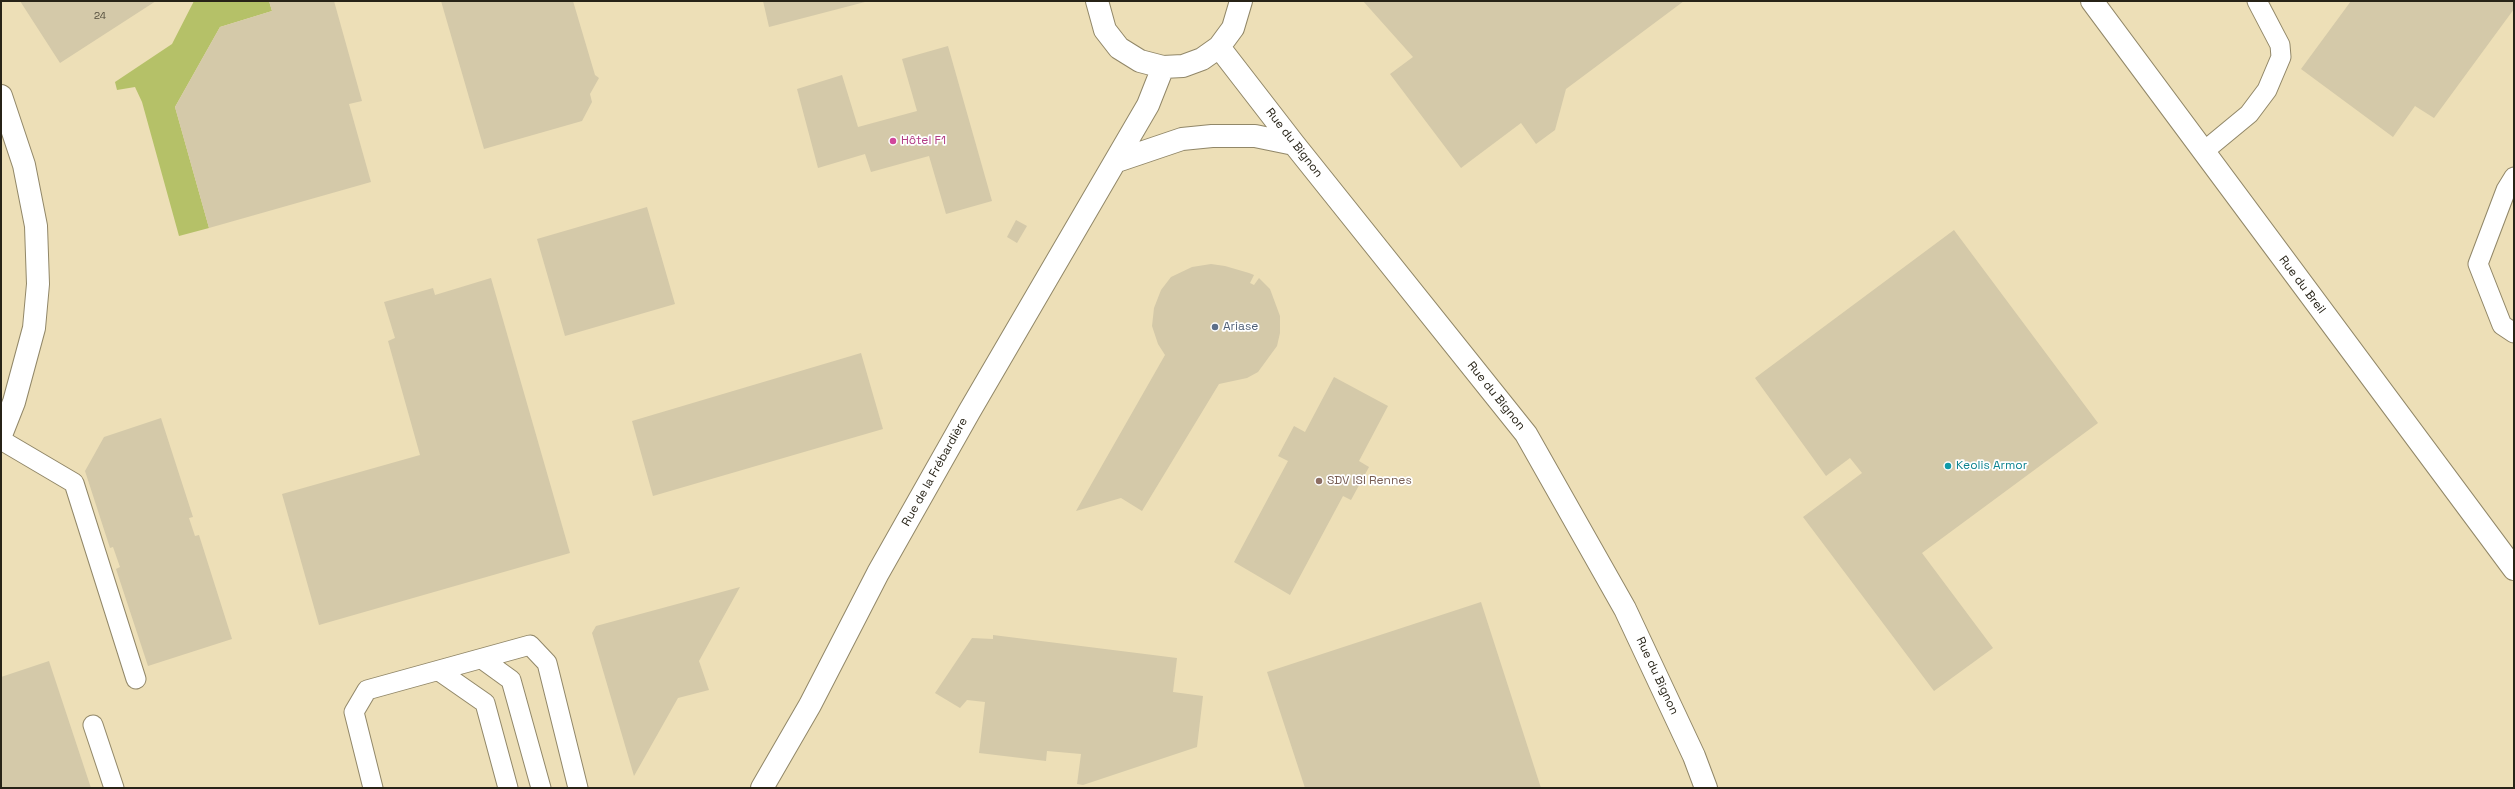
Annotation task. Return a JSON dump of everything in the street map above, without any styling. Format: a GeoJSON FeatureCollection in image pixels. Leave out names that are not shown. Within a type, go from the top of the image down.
{"type":"FeatureCollection","features":[{"type":"Feature","properties":{"kind":"street"},"geometry":{"type":"LineString","coordinates":[[1097,1],[1105,30],[1120,48],[1140,61],[1163,67],[1183,66],[1202,59],[1219,47],[1233,28],[1241,1]]}},
{"type":"Feature","properties":{"kind":"street","name":"Rue du Breil"},"geometry":{"type":"LineString","coordinates":[[2092,1],[2514,569]]}},
{"type":"Feature","properties":{"kind":"street","name":"Rue du Bignon"},"geometry":{"type":"LineString","coordinates":[[1219,47],[1294,144],[1526,434],[1625,609],[1691,749],[1706,788]]}},
{"type":"Feature","properties":{"kind":"street","name":"Rue de la Frébardière"},"geometry":{"type":"LineString","coordinates":[[762,788],[810,705],[878,573],[965,419],[1117,161],[1148,105],[1163,67]]}},
{"type":"Feature","properties":{"kind":"street"},"geometry":{"type":"LineString","coordinates":[[1,96],[24,165],[36,226],[38,284],[34,328],[14,402],[1,435]]}},
{"type":"Feature","properties":{"kind":"street"},"geometry":{"type":"LineString","coordinates":[[1117,161],[1182,139],[1212,136],[1255,136],[1294,144]]}},
{"type":"Feature","properties":{"kind":"lane"},"geometry":{"type":"LineString","coordinates":[[2203,152],[2248,114],[2267,90],[2280,57],[2280,45],[2264,5]]}},
{"type":"Feature","properties":{"kind":"lane"},"geometry":{"type":"LineString","coordinates":[[2514,177],[2506,190],[2478,264],[2502,325],[2514,333]]}},
{"type":"Feature","properties":{"kind":"lane"},"geometry":{"type":"LineString","coordinates":[[1,440],[74,483],[136,679]]}},
{"type":"Feature","properties":{"kind":"lane"},"geometry":{"type":"LineString","coordinates":[[373,788],[354,712],[367,690],[530,645],[547,663],[578,788]]}},
{"type":"Feature","properties":{"kind":"lane"},"geometry":{"type":"LineString","coordinates":[[482,659],[511,680],[541,788]]}},
{"type":"Feature","properties":{"kind":"lane"},"geometry":{"type":"LineString","coordinates":[[439,671],[485,703],[508,788]]}},
{"type":"Feature","properties":{"kind":"lane"},"geometry":{"type":"LineString","coordinates":[[93,725],[114,788]]}},
{"type":"Feature","properties":{"kind":"shaded area"},"geometry":{"type":"Polygon","coordinates":[[[1,1],[2514,1],[2514,788],[1,788],[1,1]]]}},
{"type":"Feature","properties":{"kind":"green space"},"geometry":{"type":"Polygon","coordinates":[[[194,1],[269,1],[272,11],[220,27],[175,107],[209,228],[179,236],[142,102],[135,87],[117,90],[115,82],[172,44],[194,1]]]}},
{"type":"Feature","properties":{"kind":"building"},"geometry":{"type":"Polygon","coordinates":[[[20,1],[156,1],[60,63],[20,1]]]}},
{"type":"Feature","properties":{"kind":"building"},"geometry":{"type":"Polygon","coordinates":[[[269,1],[334,1],[362,101],[349,104],[371,182],[209,228],[175,107],[220,27],[272,11],[269,1]]]}},
{"type":"Feature","properties":{"kind":"building"},"geometry":{"type":"Polygon","coordinates":[[[441,1],[573,1],[595,75],[599,78],[590,94],[592,102],[582,121],[484,149],[441,1]]]}},
{"type":"Feature","properties":{"kind":"building"},"geometry":{"type":"Polygon","coordinates":[[[763,1],[865,1],[865,2],[769,27],[763,1]]]}},
{"type":"Feature","properties":{"kind":"building"},"geometry":{"type":"Polygon","coordinates":[[[1363,1],[1684,1],[1566,89],[1555,130],[1536,144],[1521,123],[1461,168],[1390,74],[1413,57],[1363,1]]]}},
{"type":"Feature","properties":{"kind":"building"},"geometry":{"type":"Polygon","coordinates":[[[2351,1],[2514,1],[2514,9],[2434,118],[2415,106],[2393,137],[2301,69],[2351,1]]]}},
{"type":"Feature","properties":{"kind":"building","name":"Hôtel F1"},"geometry":{"type":"Polygon","coordinates":[[[948,46],[992,201],[946,214],[929,156],[871,172],[865,154],[818,168],[797,89],[842,75],[858,127],[917,111],[902,59],[948,46]]]}},
{"type":"Feature","properties":{"kind":"building"},"geometry":{"type":"Polygon","coordinates":[[[647,207],[675,304],[565,336],[537,239],[647,207]]]}},
{"type":"Feature","properties":{"kind":"building"},"geometry":{"type":"Polygon","coordinates":[[[1016,220],[1027,226],[1017,243],[1007,237],[1016,220]]]}},
{"type":"Feature","properties":{"kind":"building","name":"Keolis Armor"},"geometry":{"type":"Polygon","coordinates":[[[1954,230],[2098,423],[1922,553],[1993,648],[1934,691],[1803,517],[1862,473],[1850,458],[1826,476],[1755,378],[1954,230]]]}},
{"type":"Feature","properties":{"kind":"building"},"geometry":{"type":"Polygon","coordinates":[[[1211,264],[1225,266],[1254,275],[1250,283],[1254,285],[1259,278],[1270,289],[1280,316],[1280,333],[1277,346],[1258,372],[1247,378],[1219,384],[1142,511],[1121,498],[1076,511],[1165,355],[1158,344],[1152,326],[1154,308],[1161,290],[1171,277],[1192,267],[1211,264]]]}},
{"type":"Feature","properties":{"kind":"building"},"geometry":{"type":"Polygon","coordinates":[[[491,278],[570,553],[319,625],[282,494],[420,455],[388,341],[395,338],[384,302],[433,288],[435,295],[491,278]]]}},
{"type":"Feature","properties":{"kind":"building"},"geometry":{"type":"Polygon","coordinates":[[[861,353],[883,429],[653,496],[632,421],[861,353]]]}},
{"type":"Feature","properties":{"kind":"building","name":"SDV ISI Rennes"},"geometry":{"type":"Polygon","coordinates":[[[1334,377],[1388,406],[1359,461],[1369,467],[1351,500],[1343,496],[1290,595],[1234,562],[1288,461],[1278,456],[1294,426],[1305,432],[1334,377]]]}},
{"type":"Feature","properties":{"kind":"building"},"geometry":{"type":"Polygon","coordinates":[[[161,418],[193,517],[189,518],[195,536],[199,535],[232,639],[148,666],[116,569],[120,567],[113,547],[110,548],[85,471],[104,437],[161,418]]]}},
{"type":"Feature","properties":{"kind":"building"},"geometry":{"type":"Polygon","coordinates":[[[740,587],[699,661],[709,690],[678,698],[634,776],[592,633],[596,626],[740,587]]]}},
{"type":"Feature","properties":{"kind":"building"},"geometry":{"type":"Polygon","coordinates":[[[1481,602],[1541,788],[1305,788],[1267,672],[1481,602]]]}},
{"type":"Feature","properties":{"kind":"building"},"geometry":{"type":"Polygon","coordinates":[[[993,635],[1177,658],[1173,692],[1203,696],[1197,747],[1083,785],[1077,784],[1081,754],[1047,751],[1046,761],[979,753],[985,702],[967,700],[960,708],[935,693],[972,638],[993,639],[993,635]]]}},
{"type":"Feature","properties":{"kind":"building"},"geometry":{"type":"Polygon","coordinates":[[[49,661],[91,788],[1,788],[1,677],[49,661]]]}},
{"type":"Feature","properties":{"kind":"place","name":"Hôtel F1"},"geometry":{"type":"Point","coordinates":[893,141]}},
{"type":"Feature","properties":{"kind":"place","name":"Ariase"},"geometry":{"type":"Point","coordinates":[1215,327]}},
{"type":"Feature","properties":{"kind":"place","name":"Keolis Armor"},"geometry":{"type":"Point","coordinates":[1948,466]}},
{"type":"Feature","properties":{"kind":"place","name":"SDV ISI Rennes"},"geometry":{"type":"Point","coordinates":[1319,481]}}]}
